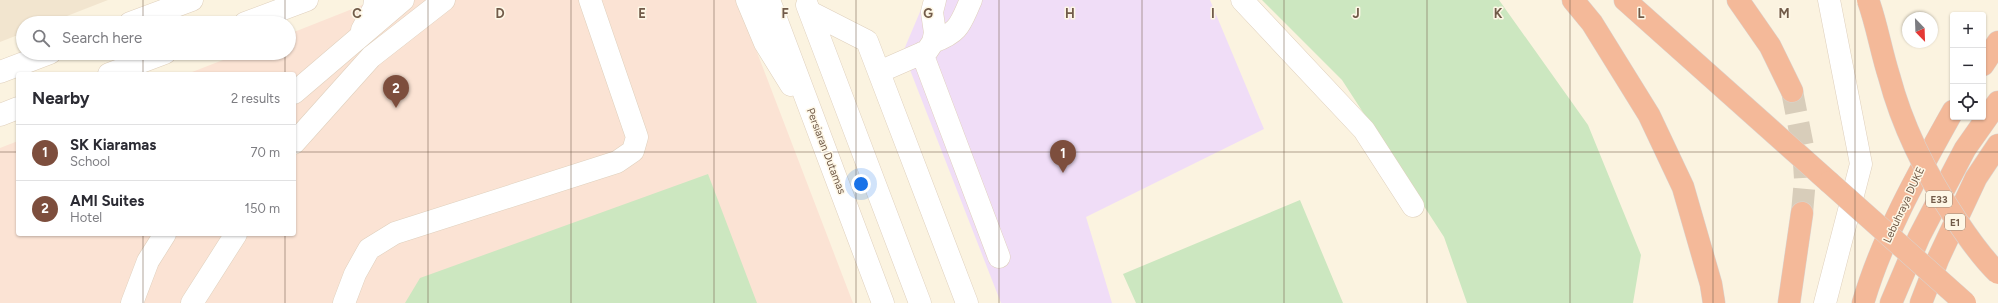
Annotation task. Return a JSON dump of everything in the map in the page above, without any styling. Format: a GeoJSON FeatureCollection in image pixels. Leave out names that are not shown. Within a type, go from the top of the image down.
{"type":"FeatureCollection","features":[{"type":"Feature","properties":{"kind":"highway"},"geometry":{"type":"LineString","coordinates":[[1573,0],[1592,23],[1649,115],[1683,187],[1711,284],[1714,303]]}},
{"type":"Feature","properties":{"kind":"highway"},"geometry":{"type":"LineString","coordinates":[[1625,0],[1965,303]]}},
{"type":"Feature","properties":{"kind":"highway"},"geometry":{"type":"LineString","coordinates":[[1738,0],[1770,46],[1792,91]]}},
{"type":"Feature","properties":{"kind":"highway"},"geometry":{"type":"LineString","coordinates":[[1868,0],[1881,40],[1888,76],[1915,150],[1939,194],[1988,264],[1998,273]]}},
{"type":"Feature","properties":{"kind":"highway"},"geometry":{"type":"LineString","coordinates":[[1986,60],[1998,42]]}},
{"type":"Feature","properties":{"kind":"highway","name":"E33"},"geometry":{"type":"LineString","coordinates":[[1891,303],[1919,236],[1965,149],[1998,102]]}},
{"type":"Feature","properties":{"kind":"highway","name":"Lebuhraya DUKE"},"geometry":{"type":"LineString","coordinates":[[1863,303],[1870,280],[1912,186],[1950,116]]}},
{"type":"Feature","properties":{"kind":"highway","name":"E1"},"geometry":{"type":"LineString","coordinates":[[1921,303],[1938,259],[1976,178],[1998,145]]}},
{"type":"Feature","properties":{"kind":"highway"},"geometry":{"type":"LineString","coordinates":[[1789,303],[1802,213]]}},
{"type":"Feature","properties":{"kind":"street"},"geometry":{"type":"LineString","coordinates":[[149,16],[192,0]]}},
{"type":"Feature","properties":{"kind":"street"},"geometry":{"type":"LineString","coordinates":[[265,16],[307,0]]}},
{"type":"Feature","properties":{"kind":"street"},"geometry":{"type":"LineString","coordinates":[[296,141],[371,57],[444,0]]}},
{"type":"Feature","properties":{"kind":"street"},"geometry":{"type":"LineString","coordinates":[[344,303],[355,274],[369,249],[395,233],[617,162],[633,151],[637,137],[590,0]]}},
{"type":"Feature","properties":{"kind":"street"},"geometry":{"type":"LineString","coordinates":[[748,0],[765,43],[817,127]]}},
{"type":"Feature","properties":{"kind":"street","name":"Persiaran Dutamas"},"geometry":{"type":"LineString","coordinates":[[769,0],[883,303]]}},
{"type":"Feature","properties":{"kind":"street"},"geometry":{"type":"LineString","coordinates":[[935,0],[932,12],[935,33],[928,48],[999,257]]}},
{"type":"Feature","properties":{"kind":"street"},"geometry":{"type":"LineString","coordinates":[[879,72],[950,36],[958,28],[971,0]]}},
{"type":"Feature","properties":{"kind":"street"},"geometry":{"type":"LineString","coordinates":[[1242,0],[1364,130],[1412,206]]}},
{"type":"Feature","properties":{"kind":"street"},"geometry":{"type":"LineString","coordinates":[[1826,303],[1861,164],[1829,0]]}},
{"type":"Feature","properties":{"kind":"street"},"geometry":{"type":"LineString","coordinates":[[296,91],[356,40],[374,8],[389,4],[405,30]]}},
{"type":"Feature","properties":{"kind":"street"},"geometry":{"type":"LineString","coordinates":[[808,6],[866,40],[966,303]]}},
{"type":"Feature","properties":{"kind":"street"},"geometry":{"type":"LineString","coordinates":[[808,6],[920,303]]}},
{"type":"Feature","properties":{"kind":"street"},"geometry":{"type":"LineString","coordinates":[[356,40],[371,57]]}},
{"type":"Feature","properties":{"kind":"street"},"geometry":{"type":"LineString","coordinates":[[0,72],[32,60]]}},
{"type":"Feature","properties":{"kind":"street"},"geometry":{"type":"LineString","coordinates":[[115,72],[147,60]]}},
{"type":"Feature","properties":{"kind":"street"},"geometry":{"type":"LineString","coordinates":[[0,115],[16,109]]}},
{"type":"Feature","properties":{"kind":"street"},"geometry":{"type":"LineString","coordinates":[[132,303],[148,261],[164,236]]}},
{"type":"Feature","properties":{"kind":"street"},"geometry":{"type":"LineString","coordinates":[[192,303],[235,236]]}},
{"type":"Feature","properties":{"kind":"shaded area"},"geometry":{"type":"Polygon","coordinates":[[[0,0],[108,0],[67,16],[16,16],[16,36],[0,42],[0,0]]]}},
{"type":"Feature","properties":{"kind":"shaded area"},"geometry":{"type":"Polygon","coordinates":[[[375,0],[737,0],[853,303],[0,303],[0,148],[16,142],[16,236],[296,236],[296,72],[192,72],[223,60],[296,60],[296,31],[375,0]]]}},
{"type":"Feature","properties":{"kind":"shaded area"},"geometry":{"type":"Polygon","coordinates":[[[925,0],[1210,0],[1264,129],[1086,217],[1112,303],[1001,303],[903,52],[925,0]]]}},
{"type":"Feature","properties":{"kind":"green space"},"geometry":{"type":"Polygon","coordinates":[[[1262,0],[1499,0],[1588,125],[1641,255],[1633,303],[1467,303],[1444,237],[1342,80],[1262,0]]]}},
{"type":"Feature","properties":{"kind":"green space"},"geometry":{"type":"Polygon","coordinates":[[[708,174],[757,303],[405,303],[420,278],[708,174]]]}},
{"type":"Feature","properties":{"kind":"green space"},"geometry":{"type":"Polygon","coordinates":[[[1300,200],[1343,303],[1136,303],[1123,274],[1300,200]]]}},
{"type":"Feature","properties":{"kind":"tunnel"},"geometry":{"type":"LineString","coordinates":[[1792,91],[1803,147],[1805,179],[1802,213]]}},
{"type":"Feature","properties":{"kind":"place","name":"AMI Suites"},"geometry":{"type":"Point","coordinates":[396,108]}},
{"type":"Feature","properties":{"kind":"place","name":"SK Kiaramas"},"geometry":{"type":"Point","coordinates":[1063,173]}}]}
